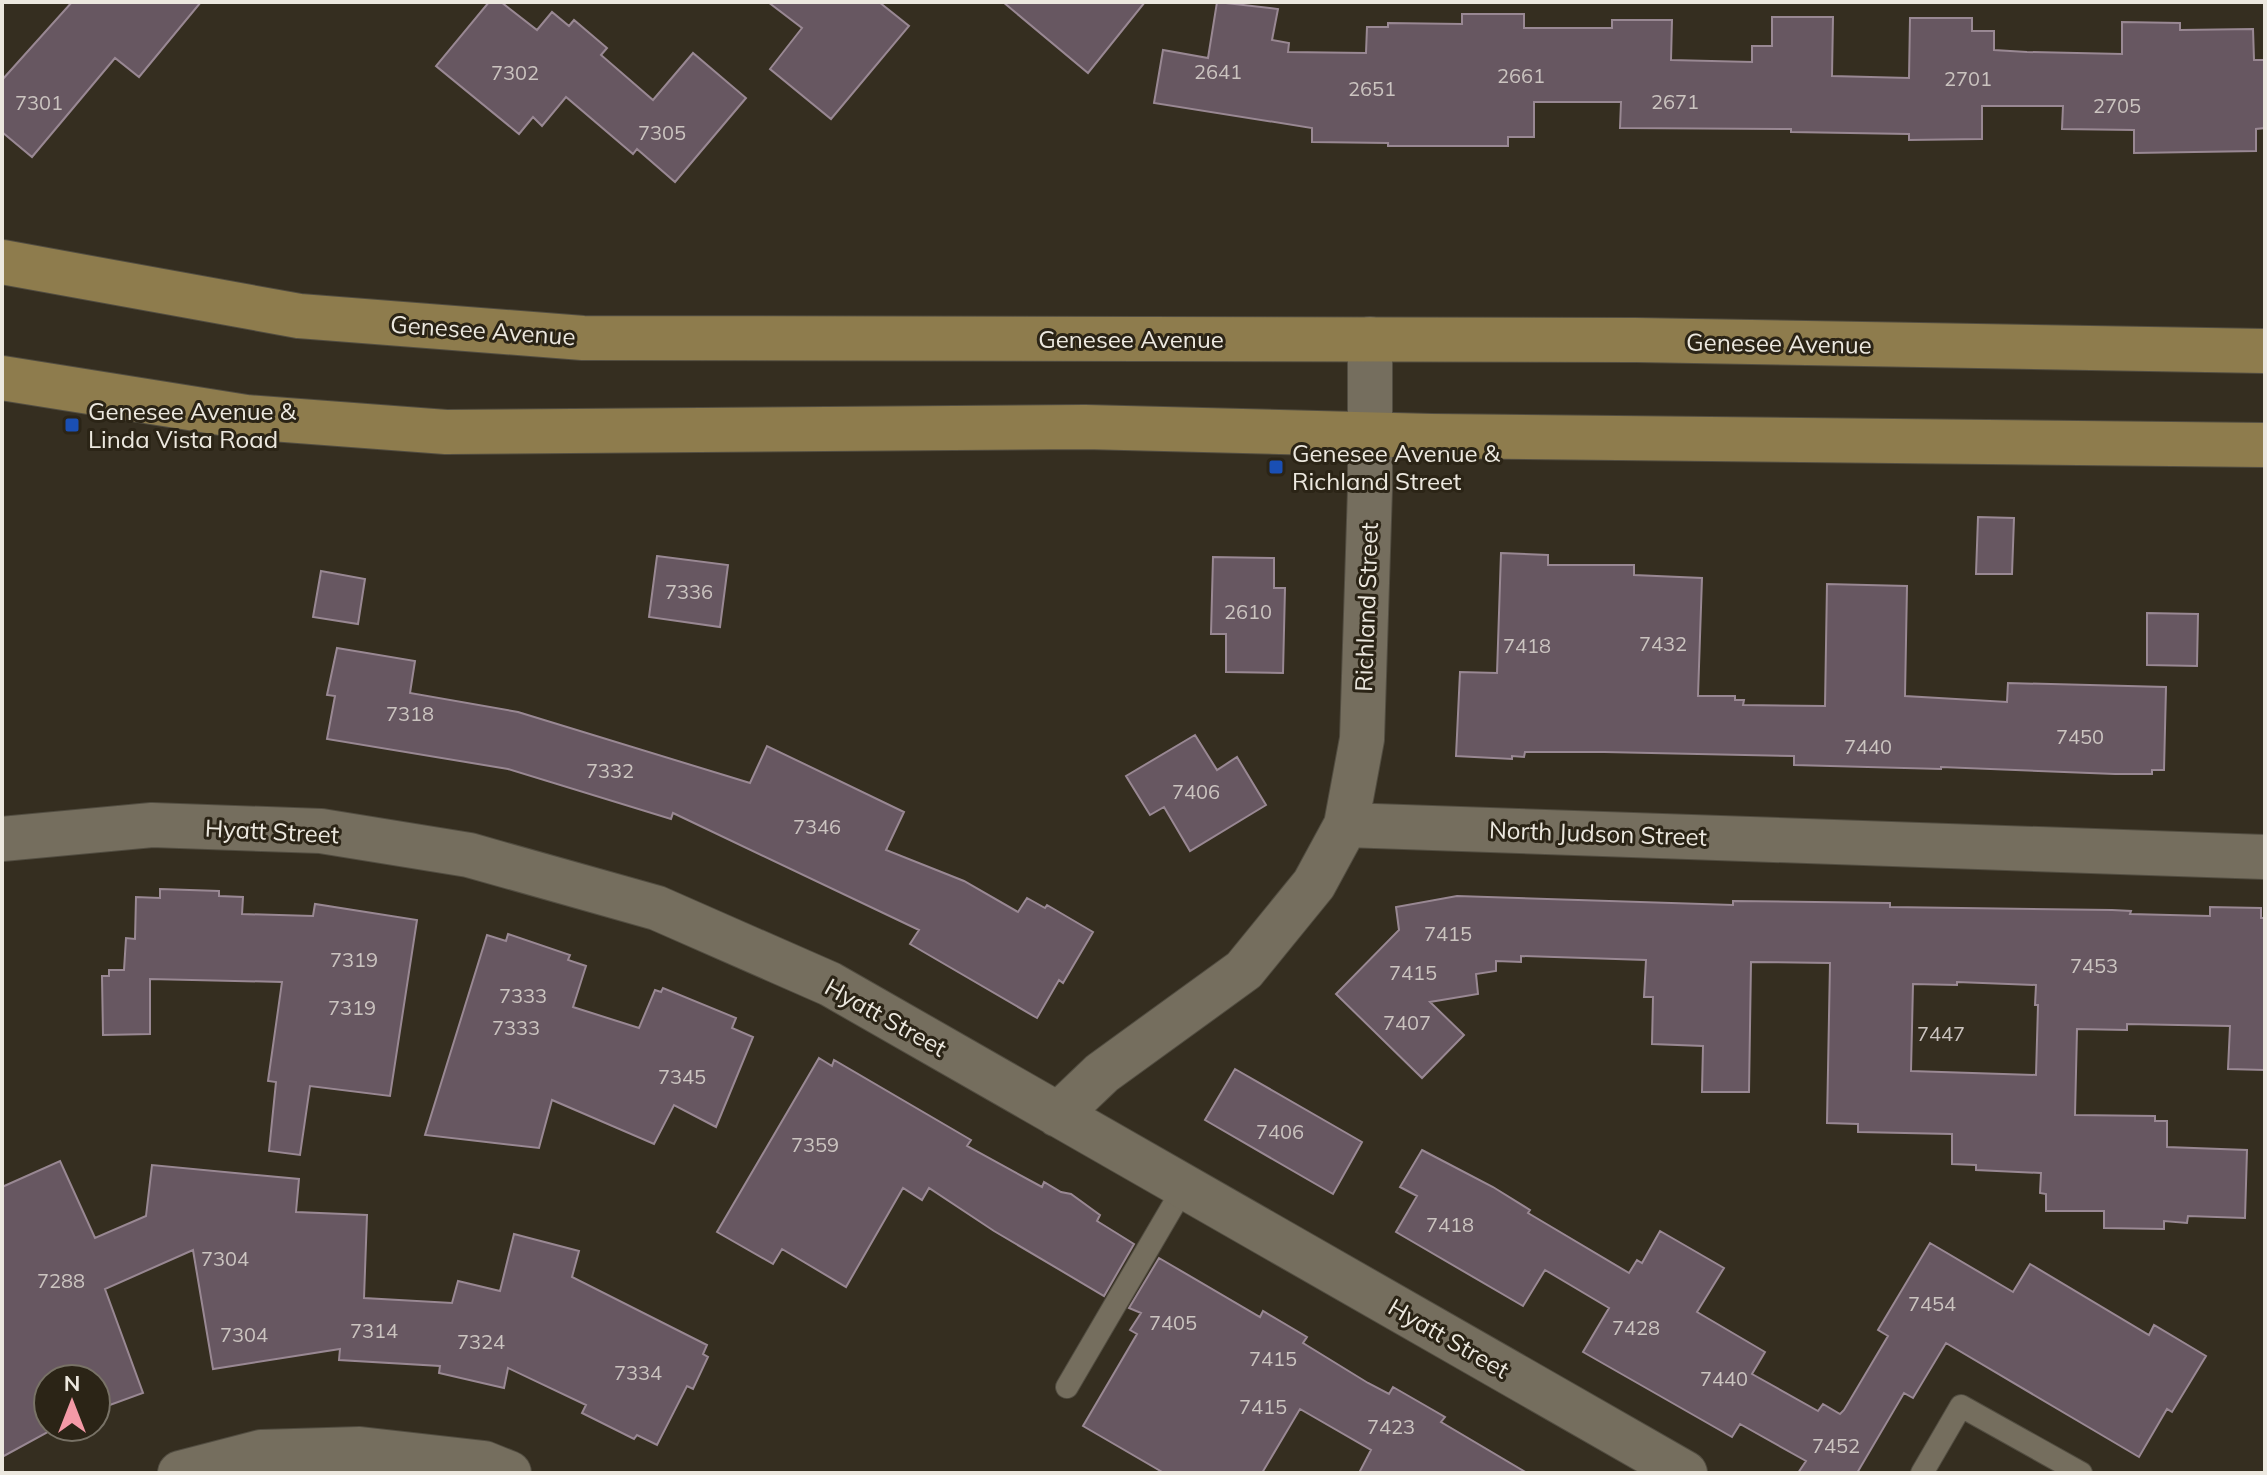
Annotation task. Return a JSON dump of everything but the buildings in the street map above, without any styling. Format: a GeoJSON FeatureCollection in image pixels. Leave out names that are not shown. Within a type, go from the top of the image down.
{"type":"FeatureCollection","features":[{"type":"Feature","properties":{"kind":"main road","name":"Genesee Avenue"},"geometry":{"type":"LineString","coordinates":[[2,262],[299,316],[583,338],[1651,341],[2265,351]]}},
{"type":"Feature","properties":{"kind":"main road"},"geometry":{"type":"LineString","coordinates":[[2,378],[246,417],[446,432],[1085,427],[1370,434],[2265,445]]}},
{"type":"Feature","properties":{"kind":"street","name":"Richland Street"},"geometry":{"type":"LineString","coordinates":[[1346,825],[1362,739],[1370,339]]}},
{"type":"Feature","properties":{"kind":"street","name":"Hyatt Street"},"geometry":{"type":"LineString","coordinates":[[2,839],[152,825],[321,831],[469,855],[657,908],[830,984],[1685,1473]]}},
{"type":"Feature","properties":{"kind":"street","name":"North Judson Street"},"geometry":{"type":"LineString","coordinates":[[1346,825],[2265,857]]}},
{"type":"Feature","properties":{"kind":"street"},"geometry":{"type":"LineString","coordinates":[[1058,1115],[1102,1073],[1244,970],[1314,884],[1346,825]]}},
{"type":"Feature","properties":{"kind":"street"},"geometry":{"type":"LineString","coordinates":[[200,1470],[261,1452],[360,1449],[484,1463],[509,1473]]}},
{"type":"Feature","properties":{"kind":"lane"},"geometry":{"type":"LineString","coordinates":[[1067,1387],[1184,1187]]}},
{"type":"Feature","properties":{"kind":"lane"},"geometry":{"type":"LineString","coordinates":[[1922,1473],[1961,1406],[2081,1473]]}},
{"type":"Feature","properties":{"kind":"place","name":"Genesee Avenue & Linda Vista Road"},"geometry":{"type":"Point","coordinates":[72,425]}},
{"type":"Feature","properties":{"kind":"place","name":"Genesee Avenue & Richland Street"},"geometry":{"type":"Point","coordinates":[1276,467]}}]}
